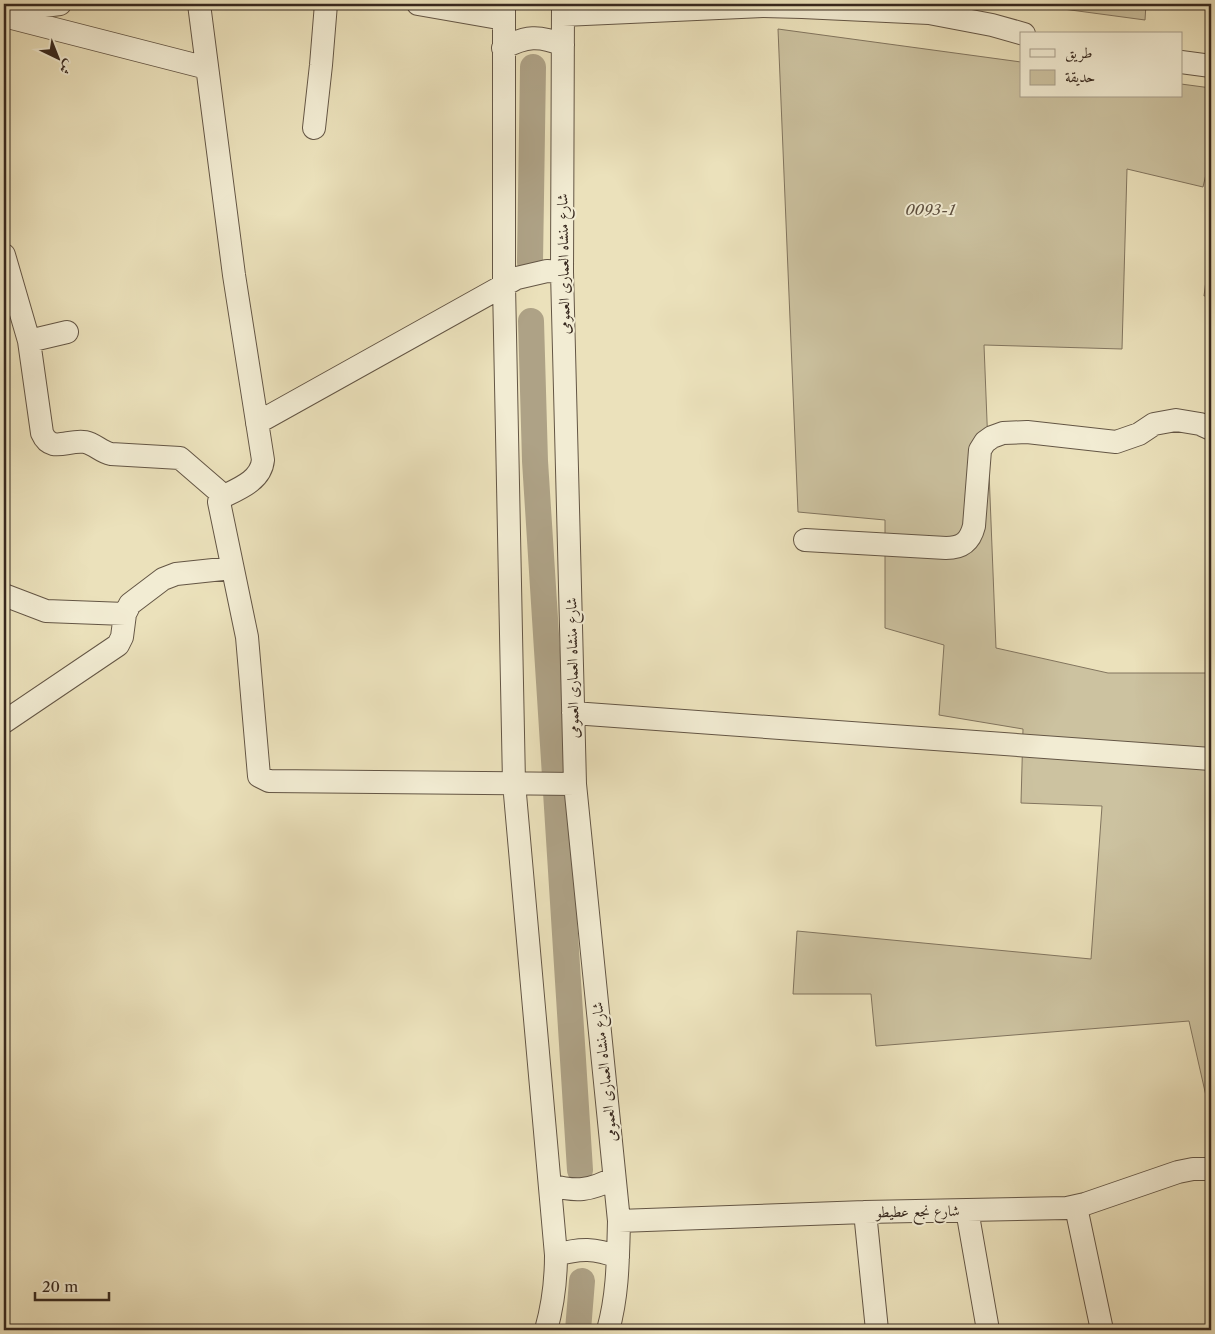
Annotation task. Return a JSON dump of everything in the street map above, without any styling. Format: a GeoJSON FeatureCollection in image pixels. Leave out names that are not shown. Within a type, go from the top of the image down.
{"type":"FeatureCollection","features":[{"type":"Feature","properties":{"kind":"street"},"geometry":{"type":"LineString","coordinates":[[4,11],[60,4]]}},
{"type":"Feature","properties":{"kind":"street"},"geometry":{"type":"LineString","coordinates":[[199,4],[234,275],[263,460],[259,474],[254,479],[220,498],[219,506],[247,638],[259,776],[264,780],[575,784]]}},
{"type":"Feature","properties":{"kind":"street"},"geometry":{"type":"LineString","coordinates":[[314,128],[326,4]]}},
{"type":"Feature","properties":{"kind":"street"},"geometry":{"type":"LineString","coordinates":[[418,4],[504,12],[504,285],[514,783],[556,1255],[556,1284],[546,1330]]}},
{"type":"Feature","properties":{"kind":"street"},"geometry":{"type":"LineString","coordinates":[[563,9],[802,7],[929,14],[992,25],[1020,33]]}},
{"type":"Feature","properties":{"kind":"street","name":"شارع منشاه العمارى العمومى"},"geometry":{"type":"LineString","coordinates":[[563,9],[562,272],[575,784],[619,1221],[615,1292],[608,1330]]}},
{"type":"Feature","properties":{"kind":"street"},"geometry":{"type":"LineString","coordinates":[[4,16],[207,68]]}},
{"type":"Feature","properties":{"kind":"street"},"geometry":{"type":"LineString","coordinates":[[503,48],[517,41],[532,37],[548,39],[563,45]]}},
{"type":"Feature","properties":{"kind":"street"},"geometry":{"type":"LineString","coordinates":[[1182,62],[1211,66]]}},
{"type":"Feature","properties":{"kind":"street"},"geometry":{"type":"LineString","coordinates":[[4,255],[29,341],[42,433],[45,440],[52,444],[86,442],[104,453],[111,454],[180,458],[224,496]]}},
{"type":"Feature","properties":{"kind":"street"},"geometry":{"type":"LineString","coordinates":[[257,423],[517,278],[547,271],[562,272]]}},
{"type":"Feature","properties":{"kind":"street"},"geometry":{"type":"LineString","coordinates":[[29,341],[67,332]]}},
{"type":"Feature","properties":{"kind":"street"},"geometry":{"type":"LineString","coordinates":[[805,540],[946,548],[956,548],[964,544],[971,537],[974,526],[980,450],[985,442],[1003,433],[1027,432],[1116,442],[1139,434],[1154,424],[1176,420],[1200,424],[1211,429]]}},
{"type":"Feature","properties":{"kind":"street"},"geometry":{"type":"LineString","coordinates":[[4,722],[118,645],[122,637],[126,614],[130,604],[172,574],[232,568]]}},
{"type":"Feature","properties":{"kind":"street"},"geometry":{"type":"LineString","coordinates":[[4,595],[46,612],[126,614]]}},
{"type":"Feature","properties":{"kind":"street"},"geometry":{"type":"LineString","coordinates":[[573,713],[1211,759]]}},
{"type":"Feature","properties":{"kind":"street","name":"شارع نجع عطيطو"},"geometry":{"type":"LineString","coordinates":[[619,1221],[1076,1207],[1178,1172],[1211,1168]]}},
{"type":"Feature","properties":{"kind":"street"},"geometry":{"type":"LineString","coordinates":[[550,1185],[566,1190],[583,1190],[599,1186],[614,1178]]}},
{"type":"Feature","properties":{"kind":"street"},"geometry":{"type":"LineString","coordinates":[[1076,1207],[1102,1330]]}},
{"type":"Feature","properties":{"kind":"street"},"geometry":{"type":"LineString","coordinates":[[967,1210],[988,1330]]}},
{"type":"Feature","properties":{"kind":"street"},"geometry":{"type":"LineString","coordinates":[[865,1212],[877,1330]]}},
{"type":"Feature","properties":{"kind":"street"},"geometry":{"type":"LineString","coordinates":[[556,1255],[588,1249],[618,1257]]}},
{"type":"Feature","properties":{"kind":"green space"},"geometry":{"type":"Polygon","coordinates":[[[1026,4],[1146,4],[1145,20],[1026,4]]]}},
{"type":"Feature","properties":{"kind":"green space","name":"0093-1"},"geometry":{"type":"Polygon","coordinates":[[[778,29],[1020,62],[1020,98],[1182,98],[1182,84],[1211,88],[1211,153],[1203,187],[1127,169],[1122,349],[984,345],[996,648],[1108,673],[1211,673],[1211,1118],[1189,1021],[876,1046],[871,994],[793,994],[797,931],[1091,959],[1102,806],[1021,803],[1023,729],[939,715],[944,645],[885,628],[885,520],[798,512],[778,29]]]}},
{"type":"Feature","properties":{"kind":"green space"},"geometry":{"type":"Polygon","coordinates":[[[1211,242],[1211,295],[1204,296],[1211,242]]]}},
{"type":"Feature","properties":{"kind":"waterway"},"geometry":{"type":"LineString","coordinates":[[530,262],[533,67]]}},
{"type":"Feature","properties":{"kind":"waterway"},"geometry":{"type":"LineString","coordinates":[[531,321],[535,461],[580,1170]]}},
{"type":"Feature","properties":{"kind":"waterway"},"geometry":{"type":"LineString","coordinates":[[578,1330],[582,1281]]}}]}
